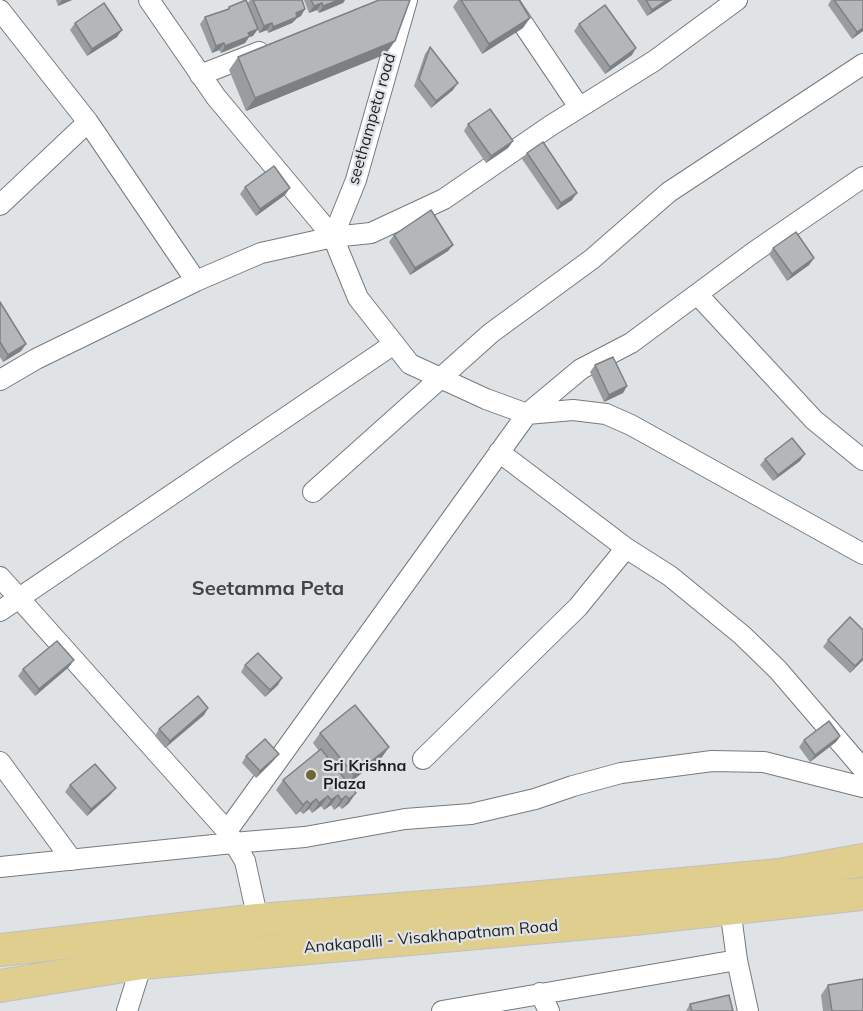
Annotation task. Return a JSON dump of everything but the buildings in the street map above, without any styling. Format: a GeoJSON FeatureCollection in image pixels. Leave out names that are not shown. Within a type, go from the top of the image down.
{"type":"FeatureCollection","features":[{"type":"Feature","properties":{"kind":"main road","name":"Anakapalli - Visakhapatnam Road"},"geometry":{"type":"LineString","coordinates":[[0,950],[258,920],[476,903],[767,876],[863,860]]}},
{"type":"Feature","properties":{"kind":"main road","name":"Anakapalli - Visakhapatnam Road"},"geometry":{"type":"LineString","coordinates":[[0,986],[142,963],[634,919],[863,894]]}},
{"type":"Feature","properties":{"kind":"street"},"geometry":{"type":"LineString","coordinates":[[149,0],[200,75],[333,237],[358,298],[410,364],[486,399],[527,414],[573,410],[606,414],[641,431],[863,554]]}},
{"type":"Feature","properties":{"kind":"street","name":"seethampeta road"},"geometry":{"type":"LineString","coordinates":[[333,237],[356,180],[407,0]]}},
{"type":"Feature","properties":{"kind":"street"},"geometry":{"type":"LineString","coordinates":[[507,0],[579,107]]}},
{"type":"Feature","properties":{"kind":"street"},"geometry":{"type":"LineString","coordinates":[[0,380],[36,359],[196,281],[261,253],[333,237],[371,233],[444,199],[579,107],[654,61],[737,0]]}},
{"type":"Feature","properties":{"kind":"street"},"geometry":{"type":"LineString","coordinates":[[0,11],[88,122],[196,281]]}},
{"type":"Feature","properties":{"kind":"street"},"geometry":{"type":"LineString","coordinates":[[200,75],[276,46]]}},
{"type":"Feature","properties":{"kind":"street"},"geometry":{"type":"LineString","coordinates":[[313,492],[491,333],[592,259],[669,192],[863,64]]}},
{"type":"Feature","properties":{"kind":"street"},"geometry":{"type":"LineString","coordinates":[[0,205],[88,122]]}},
{"type":"Feature","properties":{"kind":"street"},"geometry":{"type":"LineString","coordinates":[[230,837],[527,414],[581,369],[631,344],[754,252],[863,177]]}},
{"type":"Feature","properties":{"kind":"street"},"geometry":{"type":"LineString","coordinates":[[697,294],[814,420],[863,460]]}},
{"type":"Feature","properties":{"kind":"street"},"geometry":{"type":"LineString","coordinates":[[24,341],[36,359]]}},
{"type":"Feature","properties":{"kind":"street"},"geometry":{"type":"LineString","coordinates":[[0,611],[394,344]]}},
{"type":"Feature","properties":{"kind":"street"},"geometry":{"type":"LineString","coordinates":[[499,452],[626,548],[670,576],[742,635],[778,670],[863,769]]}},
{"type":"Feature","properties":{"kind":"street"},"geometry":{"type":"LineString","coordinates":[[423,759],[578,607],[626,548]]}},
{"type":"Feature","properties":{"kind":"street"},"geometry":{"type":"LineString","coordinates":[[0,577],[230,837],[245,861],[258,920]]}},
{"type":"Feature","properties":{"kind":"street"},"geometry":{"type":"LineString","coordinates":[[0,867],[72,860],[230,837],[305,837],[405,819],[471,814],[536,799],[621,773],[712,761],[764,762],[863,787]]}},
{"type":"Feature","properties":{"kind":"street"},"geometry":{"type":"LineString","coordinates":[[0,762],[72,860]]}},
{"type":"Feature","properties":{"kind":"street"},"geometry":{"type":"LineString","coordinates":[[730,908],[737,960],[748,1011]]}},
{"type":"Feature","properties":{"kind":"street"},"geometry":{"type":"LineString","coordinates":[[442,1011],[737,960]]}},
{"type":"Feature","properties":{"kind":"street"},"geometry":{"type":"LineString","coordinates":[[127,1011],[142,963]]}},
{"type":"Feature","properties":{"kind":"street"},"geometry":{"type":"LineString","coordinates":[[540,993],[549,1011]]}},
{"type":"Feature","properties":{"kind":"place","name":"Sri Krishna Plaza"},"geometry":{"type":"Point","coordinates":[311,775]}},
{"type":"Feature","properties":{"kind":"district","name":"Seetamma Peta"},"geometry":{"type":"Point","coordinates":[268,589]}}]}
